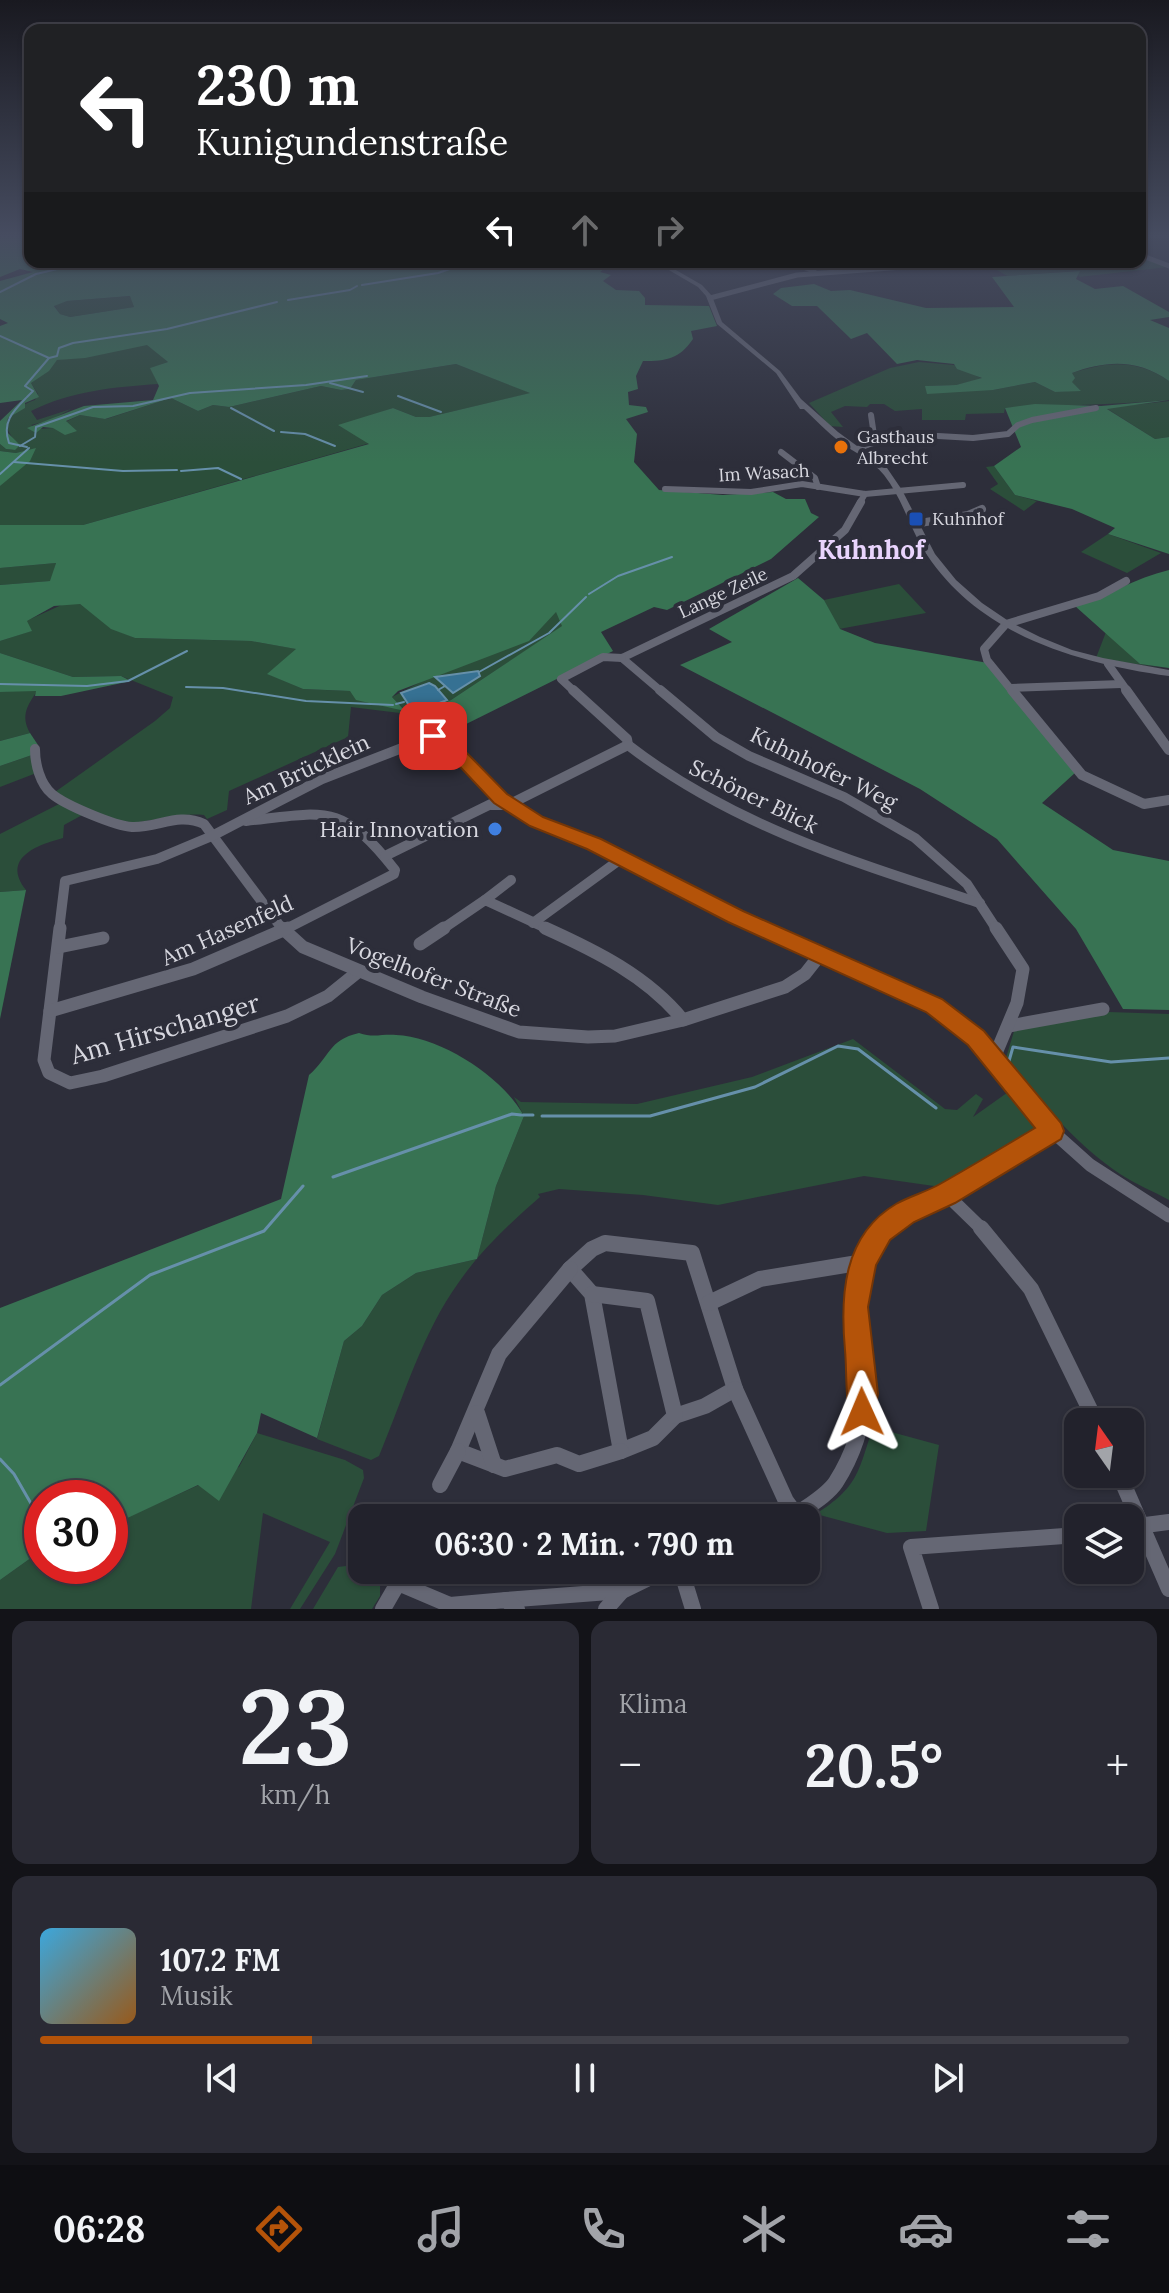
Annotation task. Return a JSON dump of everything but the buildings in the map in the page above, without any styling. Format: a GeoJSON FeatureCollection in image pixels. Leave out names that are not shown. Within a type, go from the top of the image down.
{"type":"FeatureCollection","features":[{"type":"Feature","properties":{"kind":"street"},"geometry":{"type":"LineString","coordinates":[[715,312],[719,323],[778,372],[817,420],[886,472],[922,541],[950,580],[981,608],[1056,649],[1108,664],[1169,673]]}},
{"type":"Feature","properties":{"kind":"street"},"geometry":{"type":"LineString","coordinates":[[799,401],[833,432]]}},
{"type":"Feature","properties":{"kind":"street"},"geometry":{"type":"LineString","coordinates":[[857,449],[903,434],[973,438],[1008,434],[1018,425],[1032,420],[1096,408]]}},
{"type":"Feature","properties":{"kind":"street"},"geometry":{"type":"LineString","coordinates":[[871,415],[875,442]]}},
{"type":"Feature","properties":{"kind":"street"},"geometry":{"type":"LineString","coordinates":[[781,452],[815,478],[818,487]]}},
{"type":"Feature","properties":{"kind":"street","name":"Im Wasach"},"geometry":{"type":"LineString","coordinates":[[665,489],[716,492],[767,490],[802,484],[865,494]]}},
{"type":"Feature","properties":{"kind":"street"},"geometry":{"type":"LineString","coordinates":[[865,494],[963,485]]}},
{"type":"Feature","properties":{"kind":"street","name":"Lange Zeile"},"geometry":{"type":"LineString","coordinates":[[622,658],[793,576],[845,530],[865,494]]}},
{"type":"Feature","properties":{"kind":"street"},"geometry":{"type":"LineString","coordinates":[[914,524],[968,515],[982,509]]}},
{"type":"Feature","properties":{"kind":"street"},"geometry":{"type":"LineString","coordinates":[[1126,581],[1099,596],[1006,624],[984,649],[987,660],[1082,775],[1144,804],[1169,800]]}},
{"type":"Feature","properties":{"kind":"street","name":"Schöner Blick"},"geometry":{"type":"LineString","coordinates":[[622,658],[603,657],[561,679],[627,739],[628,745],[700,795],[773,832],[848,861],[980,903]]}},
{"type":"Feature","properties":{"kind":"street","name":"Kuhnhofer Weg"},"geometry":{"type":"LineString","coordinates":[[622,658],[716,737],[749,756],[844,797],[915,838],[943,860],[980,903],[1023,969],[1009,1026],[994,1058]]}},
{"type":"Feature","properties":{"kind":"street"},"geometry":{"type":"LineString","coordinates":[[1108,664],[1169,750]]}},
{"type":"Feature","properties":{"kind":"street"},"geometry":{"type":"LineString","coordinates":[[1011,688],[1121,684]]}},
{"type":"Feature","properties":{"kind":"street","name":"Am Brücklein"},"geometry":{"type":"LineString","coordinates":[[65,881],[157,859],[212,836],[322,779],[433,736],[455,751],[500,803]]}},
{"type":"Feature","properties":{"kind":"street"},"geometry":{"type":"LineString","coordinates":[[240,821],[328,812],[346,818],[385,856],[628,745]]}},
{"type":"Feature","properties":{"kind":"street"},"geometry":{"type":"LineString","coordinates":[[35,749],[36,762],[52,795],[115,824],[131,828],[183,818],[195,819],[212,836]]}},
{"type":"Feature","properties":{"kind":"street"},"geometry":{"type":"LineString","coordinates":[[500,803],[594,844],[735,917],[934,1006],[967,1030],[994,1058],[1052,1131],[1090,1165],[1169,1216]]}},
{"type":"Feature","properties":{"kind":"street","name":"Vogelhofer Straße"},"geometry":{"type":"LineString","coordinates":[[212,836],[284,931],[303,947],[478,1018],[529,1033],[615,1036],[683,1020],[785,987],[805,974],[820,955]]}},
{"type":"Feature","properties":{"kind":"street","name":"Am Hasenfeld"},"geometry":{"type":"LineString","coordinates":[[50,1011],[149,985],[284,931],[294,923],[394,874],[395,870],[385,856]]}},
{"type":"Feature","properties":{"kind":"street"},"geometry":{"type":"LineString","coordinates":[[533,923],[618,861]]}},
{"type":"Feature","properties":{"kind":"street"},"geometry":{"type":"LineString","coordinates":[[420,944],[511,880]]}},
{"type":"Feature","properties":{"kind":"street","name":"Am Hirschanger"},"geometry":{"type":"LineString","coordinates":[[65,881],[44,1060],[49,1073],[70,1083],[103,1076],[287,1016],[328,996],[359,971]]}},
{"type":"Feature","properties":{"kind":"street"},"geometry":{"type":"LineString","coordinates":[[485,900],[629,974],[675,1007],[683,1020]]}},
{"type":"Feature","properties":{"kind":"street"},"geometry":{"type":"LineString","coordinates":[[59,947],[103,938]]}},
{"type":"Feature","properties":{"kind":"street"},"geometry":{"type":"LineString","coordinates":[[1009,1026],[1103,1009]]}},
{"type":"Feature","properties":{"kind":"street"},"geometry":{"type":"LineString","coordinates":[[810,1504],[835,1484],[860,1430],[864,1394],[855,1307],[864,1262],[881,1230],[905,1213],[946,1194],[1052,1131]]}},
{"type":"Feature","properties":{"kind":"street"},"geometry":{"type":"LineString","coordinates":[[946,1194],[991,1237],[1026,1281],[1089,1408]]}},
{"type":"Feature","properties":{"kind":"street"},"geometry":{"type":"LineString","coordinates":[[440,1485],[477,1413],[499,1354],[570,1269],[592,1249],[605,1243],[692,1253],[735,1389],[788,1504]]}},
{"type":"Feature","properties":{"kind":"street"},"geometry":{"type":"LineString","coordinates":[[709,1303],[760,1279],[864,1262]]}},
{"type":"Feature","properties":{"kind":"street"},"geometry":{"type":"LineString","coordinates":[[570,1269],[592,1294],[621,1451]]}},
{"type":"Feature","properties":{"kind":"street"},"geometry":{"type":"LineString","coordinates":[[592,1294],[647,1301],[675,1416]]}},
{"type":"Feature","properties":{"kind":"street"},"geometry":{"type":"LineString","coordinates":[[458,1451],[505,1469],[557,1455],[579,1464],[653,1438],[675,1416],[705,1406],[735,1389]]}},
{"type":"Feature","properties":{"kind":"street"},"geometry":{"type":"LineString","coordinates":[[477,1413],[494,1465]]}},
{"type":"Feature","properties":{"kind":"street"},"geometry":{"type":"LineString","coordinates":[[1144,1525],[1169,1522]]}},
{"type":"Feature","properties":{"kind":"street"},"geometry":{"type":"LineString","coordinates":[[931,1609],[911,1547],[1064,1536]]}},
{"type":"Feature","properties":{"kind":"street"},"geometry":{"type":"LineString","coordinates":[[1144,1543],[1169,1589]]}},
{"type":"Feature","properties":{"kind":"street"},"geometry":{"type":"LineString","coordinates":[[383,1609],[398,1583],[450,1605],[512,1604],[622,1591],[636,1584]]}},
{"type":"Feature","properties":{"kind":"street"},"geometry":{"type":"LineString","coordinates":[[685,1584],[693,1609]]}},
{"type":"Feature","properties":{"kind":"street"},"geometry":{"type":"LineString","coordinates":[[606,1609],[622,1591]]}},
{"type":"Feature","properties":{"kind":"green space"},"geometry":{"type":"Polygon","coordinates":[[[0,312],[59,312],[70,317],[101,312],[711,312],[717,326],[691,331],[693,339],[683,351],[672,358],[643,361],[636,376],[638,389],[628,392],[629,405],[646,407],[648,412],[626,419],[637,434],[634,462],[659,490],[723,495],[773,492],[786,499],[805,499],[811,513],[819,517],[771,559],[667,610],[654,607],[601,632],[613,651],[438,738],[413,717],[451,700],[562,626],[556,612],[529,641],[398,691],[392,697],[405,711],[356,700],[350,691],[303,689],[267,674],[296,649],[251,641],[135,638],[111,629],[80,604],[54,606],[27,621],[32,631],[0,641],[0,585],[50,581],[56,563],[0,568],[0,525],[83,525],[369,444],[338,425],[393,408],[416,417],[429,417],[530,393],[456,364],[356,380],[350,389],[321,386],[229,407],[213,405],[198,411],[171,398],[105,419],[80,415],[66,421],[77,431],[65,435],[53,428],[43,427],[36,433],[27,428],[84,406],[153,400],[159,386],[150,368],[168,362],[147,345],[85,358],[57,360],[49,371],[31,383],[39,397],[25,403],[25,408],[8,418],[6,431],[20,445],[15,450],[6,449],[0,444],[0,421],[22,400],[0,403],[0,326],[8,323],[0,319],[0,312]]]}},
{"type":"Feature","properties":{"kind":"green space"},"geometry":{"type":"Polygon","coordinates":[[[59,312],[101,312],[70,317],[59,312]]]}},
{"type":"Feature","properties":{"kind":"green space"},"geometry":{"type":"Polygon","coordinates":[[[823,312],[1169,312],[1169,317],[1150,320],[1169,328],[1169,381],[1134,365],[1110,364],[1072,373],[1075,378],[1072,382],[1081,391],[1055,392],[1035,382],[993,390],[927,394],[925,386],[956,385],[982,378],[957,369],[954,364],[917,360],[897,364],[867,333],[851,339],[823,312]]]}},
{"type":"Feature","properties":{"kind":"green space"},"geometry":{"type":"Polygon","coordinates":[[[147,344],[168,362],[151,368],[158,384],[77,394],[46,404],[31,411],[37,420],[71,409],[51,420],[31,425],[39,429],[53,428],[80,415],[106,419],[171,398],[198,411],[213,405],[229,407],[321,386],[350,389],[356,380],[456,364],[531,393],[429,417],[416,417],[393,408],[340,426],[370,443],[83,525],[0,525],[0,486],[35,449],[16,453],[0,451],[0,444],[6,449],[15,450],[16,444],[6,427],[17,410],[35,400],[38,394],[31,383],[57,360],[147,344]]]}},
{"type":"Feature","properties":{"kind":"green space"},"geometry":{"type":"Polygon","coordinates":[[[919,362],[954,365],[983,379],[956,385],[926,386],[993,390],[1035,382],[1055,392],[1080,390],[1071,382],[1072,373],[1122,364],[1146,369],[1169,381],[1169,400],[1005,408],[1004,413],[966,414],[965,420],[922,420],[922,409],[895,411],[884,404],[845,406],[831,412],[843,427],[830,426],[809,403],[890,368],[919,362]]]}},
{"type":"Feature","properties":{"kind":"green space"},"geometry":{"type":"Polygon","coordinates":[[[1169,400],[1107,409],[1155,439],[1169,437],[1169,554],[1108,534],[1115,528],[1072,509],[1015,495],[994,466],[1021,447],[1005,408],[1035,404],[1101,406],[1169,400]]]}},
{"type":"Feature","properties":{"kind":"green space"},"geometry":{"type":"Polygon","coordinates":[[[1169,401],[1169,437],[1155,439],[1106,408],[1169,401]]]}},
{"type":"Feature","properties":{"kind":"green space"},"geometry":{"type":"Polygon","coordinates":[[[36,448],[30,461],[0,486],[0,451],[16,453],[36,448]]]}},
{"type":"Feature","properties":{"kind":"green space"},"geometry":{"type":"Polygon","coordinates":[[[994,466],[1015,495],[1037,501],[1024,511],[990,489],[998,484],[986,467],[994,466]]]}},
{"type":"Feature","properties":{"kind":"green space"},"geometry":{"type":"Polygon","coordinates":[[[1108,534],[1161,553],[1127,573],[1081,552],[1108,534]]]}},
{"type":"Feature","properties":{"kind":"green space"},"geometry":{"type":"Polygon","coordinates":[[[56,563],[51,581],[0,585],[0,568],[56,563]]]}},
{"type":"Feature","properties":{"kind":"green space"},"geometry":{"type":"Polygon","coordinates":[[[1169,570],[1169,668],[1140,664],[1075,606],[1145,578],[1169,570]]]}},
{"type":"Feature","properties":{"kind":"green space"},"geometry":{"type":"Polygon","coordinates":[[[798,578],[824,600],[840,629],[875,643],[988,663],[1076,772],[1042,803],[1113,850],[1169,861],[1169,1010],[1123,1009],[1076,929],[997,839],[920,789],[680,665],[732,642],[709,629],[798,578]]]}},
{"type":"Feature","properties":{"kind":"green space"},"geometry":{"type":"Polygon","coordinates":[[[899,584],[926,613],[839,629],[824,600],[899,584]]]}},
{"type":"Feature","properties":{"kind":"green space"},"geometry":{"type":"Polygon","coordinates":[[[66,603],[80,604],[111,628],[135,638],[251,641],[297,649],[268,674],[303,689],[350,691],[404,710],[392,697],[556,611],[563,626],[451,700],[413,717],[351,707],[348,737],[229,791],[227,810],[207,819],[204,815],[187,815],[130,822],[96,813],[55,792],[155,721],[170,708],[173,697],[121,676],[73,677],[0,653],[0,641],[31,631],[26,621],[66,603]],[[428,683],[401,693],[414,713],[446,700],[435,686],[428,683]]]}},
{"type":"Feature","properties":{"kind":"green space"},"geometry":{"type":"Polygon","coordinates":[[[1106,632],[1140,664],[1162,668],[1096,658],[1106,632]]]}},
{"type":"Feature","properties":{"kind":"green space"},"geometry":{"type":"Polygon","coordinates":[[[0,653],[73,677],[121,676],[131,681],[61,696],[35,696],[36,691],[0,692],[0,653]]]}},
{"type":"Feature","properties":{"kind":"green space"},"geometry":{"type":"Polygon","coordinates":[[[37,691],[25,715],[30,733],[0,741],[0,692],[37,691]]]}},
{"type":"Feature","properties":{"kind":"green space"},"geometry":{"type":"Polygon","coordinates":[[[30,733],[38,745],[32,755],[0,766],[0,741],[30,733]]]}},
{"type":"Feature","properties":{"kind":"green space"},"geometry":{"type":"Polygon","coordinates":[[[32,755],[39,772],[0,787],[0,766],[32,755]]]}},
{"type":"Feature","properties":{"kind":"green space"},"geometry":{"type":"Polygon","coordinates":[[[61,803],[86,813],[64,825],[63,838],[33,849],[20,861],[19,879],[26,890],[0,892],[0,834],[61,803]]]}},
{"type":"Feature","properties":{"kind":"green space"},"geometry":{"type":"Polygon","coordinates":[[[26,890],[0,1019],[0,892],[26,890]]]}},
{"type":"Feature","properties":{"kind":"green space"},"geometry":{"type":"Polygon","coordinates":[[[1109,1012],[1169,1014],[1169,1200],[1126,1178],[1088,1149],[1005,1061],[1015,1028],[1109,1012]]]}},
{"type":"Feature","properties":{"kind":"green space"},"geometry":{"type":"Polygon","coordinates":[[[359,1033],[414,1037],[451,1051],[501,1087],[524,1116],[496,1186],[477,1259],[416,1273],[382,1295],[362,1326],[344,1341],[317,1438],[261,1413],[257,1433],[219,1501],[198,1485],[128,1518],[128,1480],[24,1480],[24,1563],[0,1580],[0,1308],[281,1199],[309,1075],[335,1045],[359,1033]]]}},
{"type":"Feature","properties":{"kind":"green space"},"geometry":{"type":"Polygon","coordinates":[[[853,1039],[945,1109],[957,1110],[976,1094],[983,1099],[973,1117],[1011,1090],[1039,1125],[1036,1134],[941,1187],[864,1176],[718,1205],[643,1195],[559,1189],[538,1194],[540,1197],[477,1258],[496,1186],[524,1116],[514,1097],[521,1102],[637,1104],[752,1077],[853,1039]]]}},
{"type":"Feature","properties":{"kind":"green space"},"geometry":{"type":"Polygon","coordinates":[[[477,1259],[434,1323],[379,1456],[371,1460],[317,1439],[344,1341],[362,1326],[382,1295],[416,1273],[477,1259]]]}},
{"type":"Feature","properties":{"kind":"green space"},"geometry":{"type":"Polygon","coordinates":[[[873,1427],[939,1445],[926,1531],[887,1533],[820,1515],[820,1511],[849,1487],[864,1456],[873,1427]]]}},
{"type":"Feature","properties":{"kind":"green space"},"geometry":{"type":"Polygon","coordinates":[[[257,1433],[345,1460],[363,1470],[364,1478],[354,1504],[348,1504],[348,1520],[335,1554],[300,1609],[290,1609],[330,1542],[263,1513],[251,1609],[0,1609],[0,1580],[24,1563],[24,1584],[128,1584],[128,1517],[239,1467],[257,1433]]]}},
{"type":"Feature","properties":{"kind":"green space"},"geometry":{"type":"Polygon","coordinates":[[[338,1567],[348,1567],[348,1584],[380,1585],[380,1596],[372,1609],[313,1609],[338,1567]]]}},
{"type":"Feature","properties":{"kind":"water"},"geometry":{"type":"Polygon","coordinates":[[[478,671],[480,676],[453,693],[435,677],[478,671]]]}},
{"type":"Feature","properties":{"kind":"water"},"geometry":{"type":"Polygon","coordinates":[[[429,683],[447,700],[414,713],[401,693],[429,683]]]}},
{"type":"Feature","properties":{"kind":"waterway"},"geometry":{"type":"LineString","coordinates":[[49,358],[57,356],[59,348],[73,343],[167,329],[236,312]]}},
{"type":"Feature","properties":{"kind":"waterway"},"geometry":{"type":"LineString","coordinates":[[0,336],[49,358]]}},
{"type":"Feature","properties":{"kind":"waterway"},"geometry":{"type":"LineString","coordinates":[[27,397],[33,391],[25,386],[49,358]]}},
{"type":"Feature","properties":{"kind":"waterway"},"geometry":{"type":"LineString","coordinates":[[21,446],[35,437],[36,427],[93,407],[133,406],[190,393],[306,385],[367,376]]}},
{"type":"Feature","properties":{"kind":"waterway"},"geometry":{"type":"LineString","coordinates":[[330,383],[363,392]]}},
{"type":"Feature","properties":{"kind":"waterway"},"geometry":{"type":"LineString","coordinates":[[398,396],[441,412]]}},
{"type":"Feature","properties":{"kind":"waterway"},"geometry":{"type":"LineString","coordinates":[[21,446],[9,443],[7,430],[13,413],[26,398]]}},
{"type":"Feature","properties":{"kind":"waterway"},"geometry":{"type":"LineString","coordinates":[[231,408],[274,431]]}},
{"type":"Feature","properties":{"kind":"waterway"},"geometry":{"type":"LineString","coordinates":[[281,432],[305,434],[335,446]]}},
{"type":"Feature","properties":{"kind":"waterway"},"geometry":{"type":"LineString","coordinates":[[21,446],[27,447]]}},
{"type":"Feature","properties":{"kind":"waterway"},"geometry":{"type":"LineString","coordinates":[[0,474],[29,448]]}},
{"type":"Feature","properties":{"kind":"waterway"},"geometry":{"type":"LineString","coordinates":[[14,462],[123,471],[177,470]]}},
{"type":"Feature","properties":{"kind":"waterway"},"geometry":{"type":"LineString","coordinates":[[181,471],[218,468],[241,479]]}},
{"type":"Feature","properties":{"kind":"waterway"},"geometry":{"type":"LineString","coordinates":[[589,594],[618,576],[672,557]]}},
{"type":"Feature","properties":{"kind":"waterway"},"geometry":{"type":"LineString","coordinates":[[479,672],[549,633],[586,597]]}},
{"type":"Feature","properties":{"kind":"waterway"},"geometry":{"type":"LineString","coordinates":[[0,684],[87,686],[128,681],[187,651]]}},
{"type":"Feature","properties":{"kind":"waterway"},"geometry":{"type":"LineString","coordinates":[[438,690],[445,686]]}},
{"type":"Feature","properties":{"kind":"waterway"},"geometry":{"type":"LineString","coordinates":[[186,687],[223,688],[306,701],[393,705]]}},
{"type":"Feature","properties":{"kind":"waterway"},"geometry":{"type":"LineString","coordinates":[[396,704],[404,702]]}},
{"type":"Feature","properties":{"kind":"waterway"},"geometry":{"type":"LineString","coordinates":[[542,1116],[650,1116],[755,1087],[838,1046],[858,1049],[936,1108]]}},
{"type":"Feature","properties":{"kind":"waterway"},"geometry":{"type":"LineString","coordinates":[[1009,1061],[1013,1047],[1111,1062],[1169,1058]]}},
{"type":"Feature","properties":{"kind":"waterway"},"geometry":{"type":"LineString","coordinates":[[333,1177],[512,1114],[521,1115]]}},
{"type":"Feature","properties":{"kind":"waterway"},"geometry":{"type":"LineString","coordinates":[[523,1115],[533,1115]]}},
{"type":"Feature","properties":{"kind":"waterway"},"geometry":{"type":"LineString","coordinates":[[0,1385],[150,1275],[264,1231],[303,1186]]}},
{"type":"Feature","properties":{"kind":"waterway"},"geometry":{"type":"LineString","coordinates":[[0,1459],[24,1491]]}},
{"type":"Feature","properties":{"kind":"place","name":"Gasthaus Albrecht"},"geometry":{"type":"Point","coordinates":[841,447]}},
{"type":"Feature","properties":{"kind":"place","name":"Kuhnhof"},"geometry":{"type":"Point","coordinates":[916,519]}},
{"type":"Feature","properties":{"kind":"place","name":"Hair Innovation"},"geometry":{"type":"Point","coordinates":[495,829]}},
{"type":"Feature","properties":{"kind":"district","name":"Kuhnhof"},"geometry":{"type":"Point","coordinates":[871,550]}},
{"type":"Feature","properties":{"kind":"route"},"geometry":{"type":"LineString","coordinates":[[433,736],[455,751],[500,799],[536,821],[594,844],[735,917],[934,1006],[952,1017],[994,1058],[1052,1131],[946,1194],[905,1213],[881,1230],[860,1273],[855,1307],[864,1394],[862,1412]]}}]}
